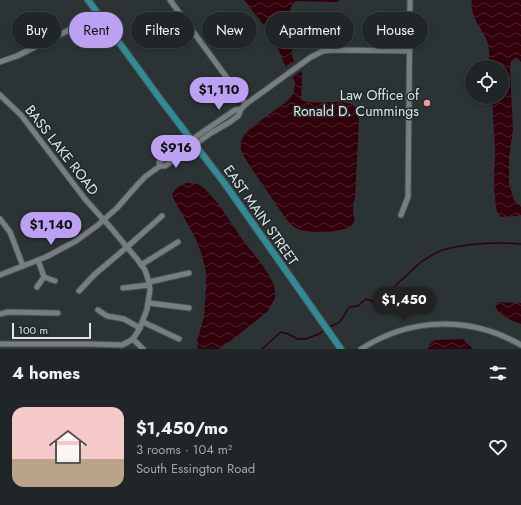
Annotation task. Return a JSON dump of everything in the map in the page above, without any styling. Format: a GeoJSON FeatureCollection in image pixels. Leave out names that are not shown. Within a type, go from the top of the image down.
{"type":"FeatureCollection","features":[{"type":"Feature","properties":{"kind":"main road","name":"EAST MAIN STREET"},"geometry":{"type":"LineString","coordinates":[[88,0],[97,12]]}},
{"type":"Feature","properties":{"kind":"main road","name":"EAST MAIN STREET"},"geometry":{"type":"LineString","coordinates":[[123,48],[233,196],[341,349]]}},
{"type":"Feature","properties":{"kind":"street"},"geometry":{"type":"LineString","coordinates":[[170,0],[246,104]]}},
{"type":"Feature","properties":{"kind":"street"},"geometry":{"type":"LineString","coordinates":[[401,215],[408,197],[410,0]]}},
{"type":"Feature","properties":{"kind":"street"},"geometry":{"type":"LineString","coordinates":[[0,62],[17,56],[69,30]]}},
{"type":"Feature","properties":{"kind":"street"},"geometry":{"type":"LineString","coordinates":[[0,274],[56,253],[87,234],[117,208],[142,179],[160,166],[165,166],[211,133],[230,122],[238,116],[241,109],[246,104],[302,62],[316,54],[330,50],[410,51]]}},
{"type":"Feature","properties":{"kind":"street","name":"BASS LAKE ROAD"},"geometry":{"type":"LineString","coordinates":[[0,95],[21,115],[73,185],[127,247],[141,265],[149,283]]}},
{"type":"Feature","properties":{"kind":"street"},"geometry":{"type":"LineString","coordinates":[[160,166],[159,162],[235,110],[241,109]]}},
{"type":"Feature","properties":{"kind":"street"},"geometry":{"type":"LineString","coordinates":[[79,291],[94,275],[162,216]]}},
{"type":"Feature","properties":{"kind":"street"},"geometry":{"type":"LineString","coordinates":[[0,218],[10,232],[23,266]]}},
{"type":"Feature","properties":{"kind":"street"},"geometry":{"type":"LineString","coordinates":[[141,265],[178,242]]}},
{"type":"Feature","properties":{"kind":"street"},"geometry":{"type":"LineString","coordinates":[[38,260],[44,277]]}},
{"type":"Feature","properties":{"kind":"street"},"geometry":{"type":"LineString","coordinates":[[123,288],[188,273]]}},
{"type":"Feature","properties":{"kind":"street"},"geometry":{"type":"LineString","coordinates":[[44,277],[55,281]]}},
{"type":"Feature","properties":{"kind":"street"},"geometry":{"type":"LineString","coordinates":[[37,287],[44,277]]}},
{"type":"Feature","properties":{"kind":"street"},"geometry":{"type":"LineString","coordinates":[[3,346],[117,347],[125,344],[133,339],[143,322],[149,303],[149,283]]}},
{"type":"Feature","properties":{"kind":"street"},"geometry":{"type":"LineString","coordinates":[[149,303],[189,308]]}},
{"type":"Feature","properties":{"kind":"street"},"geometry":{"type":"LineString","coordinates":[[98,310],[107,316],[124,319],[140,328]]}},
{"type":"Feature","properties":{"kind":"street"},"geometry":{"type":"LineString","coordinates":[[0,314],[8,312],[58,313]]}},
{"type":"Feature","properties":{"kind":"street"},"geometry":{"type":"LineString","coordinates":[[143,322],[179,339]]}},
{"type":"Feature","properties":{"kind":"street"},"geometry":{"type":"LineString","coordinates":[[361,349],[393,333],[418,326],[438,324],[481,328],[501,335],[521,345]]}},
{"type":"Feature","properties":{"kind":"street"},"geometry":{"type":"LineString","coordinates":[[133,339],[144,349]]}},
{"type":"Feature","properties":{"kind":"water"},"geometry":{"type":"Polygon","coordinates":[[[244,0],[341,0],[336,2],[296,1],[292,4],[290,12],[265,12],[265,28],[257,17],[257,12],[253,12],[244,0]]]}},
{"type":"Feature","properties":{"kind":"water"},"geometry":{"type":"Polygon","coordinates":[[[472,0],[521,0],[521,62],[515,58],[511,61],[510,70],[513,129],[509,158],[509,184],[514,200],[521,207],[521,215],[518,216],[501,217],[497,212],[494,188],[495,149],[492,104],[509,104],[509,60],[490,60],[488,44],[476,22],[472,11],[472,0]]]}},
{"type":"Feature","properties":{"kind":"water"},"geometry":{"type":"Polygon","coordinates":[[[278,48],[292,48],[294,61],[302,73],[301,100],[313,103],[338,102],[352,104],[356,108],[359,120],[355,197],[353,208],[354,220],[350,227],[337,231],[312,232],[301,230],[293,226],[286,219],[241,150],[241,141],[246,133],[285,103],[294,92],[295,82],[286,67],[278,48]]]}},
{"type":"Feature","properties":{"kind":"water"},"geometry":{"type":"Polygon","coordinates":[[[187,183],[199,184],[219,205],[269,275],[274,285],[275,298],[268,311],[219,349],[198,349],[197,341],[204,317],[206,272],[202,255],[195,237],[172,196],[174,191],[187,183]]]}},
{"type":"Feature","properties":{"kind":"water"},"geometry":{"type":"Polygon","coordinates":[[[499,302],[521,303],[521,324],[505,317],[499,312],[495,305],[499,302]]]}},
{"type":"Feature","properties":{"kind":"water"},"geometry":{"type":"Polygon","coordinates":[[[463,339],[473,349],[428,349],[429,345],[435,340],[463,339]]]}},
{"type":"Feature","properties":{"kind":"pier"},"geometry":{"type":"Polygon","coordinates":[[[296,60],[302,70],[291,79],[285,68],[296,60]]]}},
{"type":"Feature","properties":{"kind":"waterway"},"geometry":{"type":"LineString","coordinates":[[329,327],[337,324],[350,307],[358,306],[366,299],[374,302],[382,298],[421,262],[440,251],[462,246],[482,244],[521,244]]}},
{"type":"Feature","properties":{"kind":"waterway"},"geometry":{"type":"LineString","coordinates":[[262,349],[281,332],[298,339],[306,339],[319,334],[326,329]]}},
{"type":"Feature","properties":{"kind":"place","name":"Law Office of Ronald D. Cummings"},"geometry":{"type":"Point","coordinates":[427,103]}}]}
